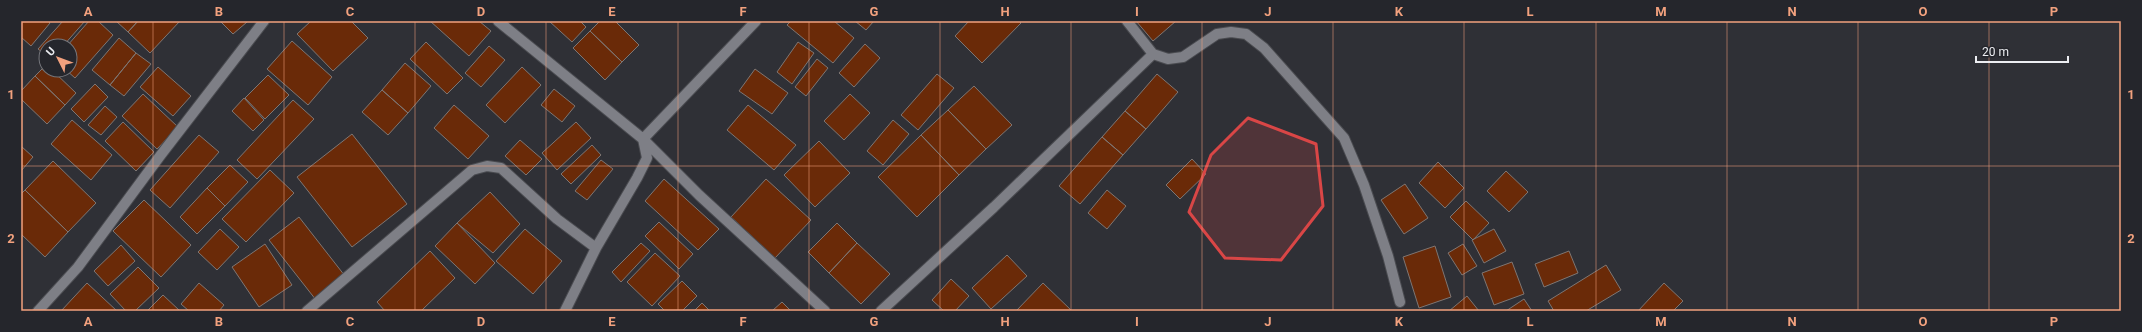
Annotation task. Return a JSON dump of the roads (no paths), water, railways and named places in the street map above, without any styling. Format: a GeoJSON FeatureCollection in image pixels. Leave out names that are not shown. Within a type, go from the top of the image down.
{"type":"FeatureCollection","features":[{"type":"Feature","properties":{"kind":"street"},"geometry":{"type":"LineString","coordinates":[[38,311],[78,267],[160,156],[264,21]]}},
{"type":"Feature","properties":{"kind":"street"},"geometry":{"type":"LineString","coordinates":[[498,21],[643,139],[699,195],[825,311]]}},
{"type":"Feature","properties":{"kind":"street"},"geometry":{"type":"LineString","coordinates":[[643,139],[756,21]]}},
{"type":"Feature","properties":{"kind":"street"},"geometry":{"type":"LineString","coordinates":[[1127,21],[1153,54],[1168,59],[1183,57],[1217,34],[1231,32],[1246,34],[1264,48],[1344,138],[1364,185],[1388,256],[1400,302]]}},
{"type":"Feature","properties":{"kind":"street"},"geometry":{"type":"LineString","coordinates":[[881,311],[994,207],[1153,54]]}},
{"type":"Feature","properties":{"kind":"street"},"geometry":{"type":"LineString","coordinates":[[565,311],[596,248],[647,158],[643,139]]}},
{"type":"Feature","properties":{"kind":"street"},"geometry":{"type":"LineString","coordinates":[[307,311],[472,170],[486,166],[501,168],[557,219],[596,248]]}}]}
